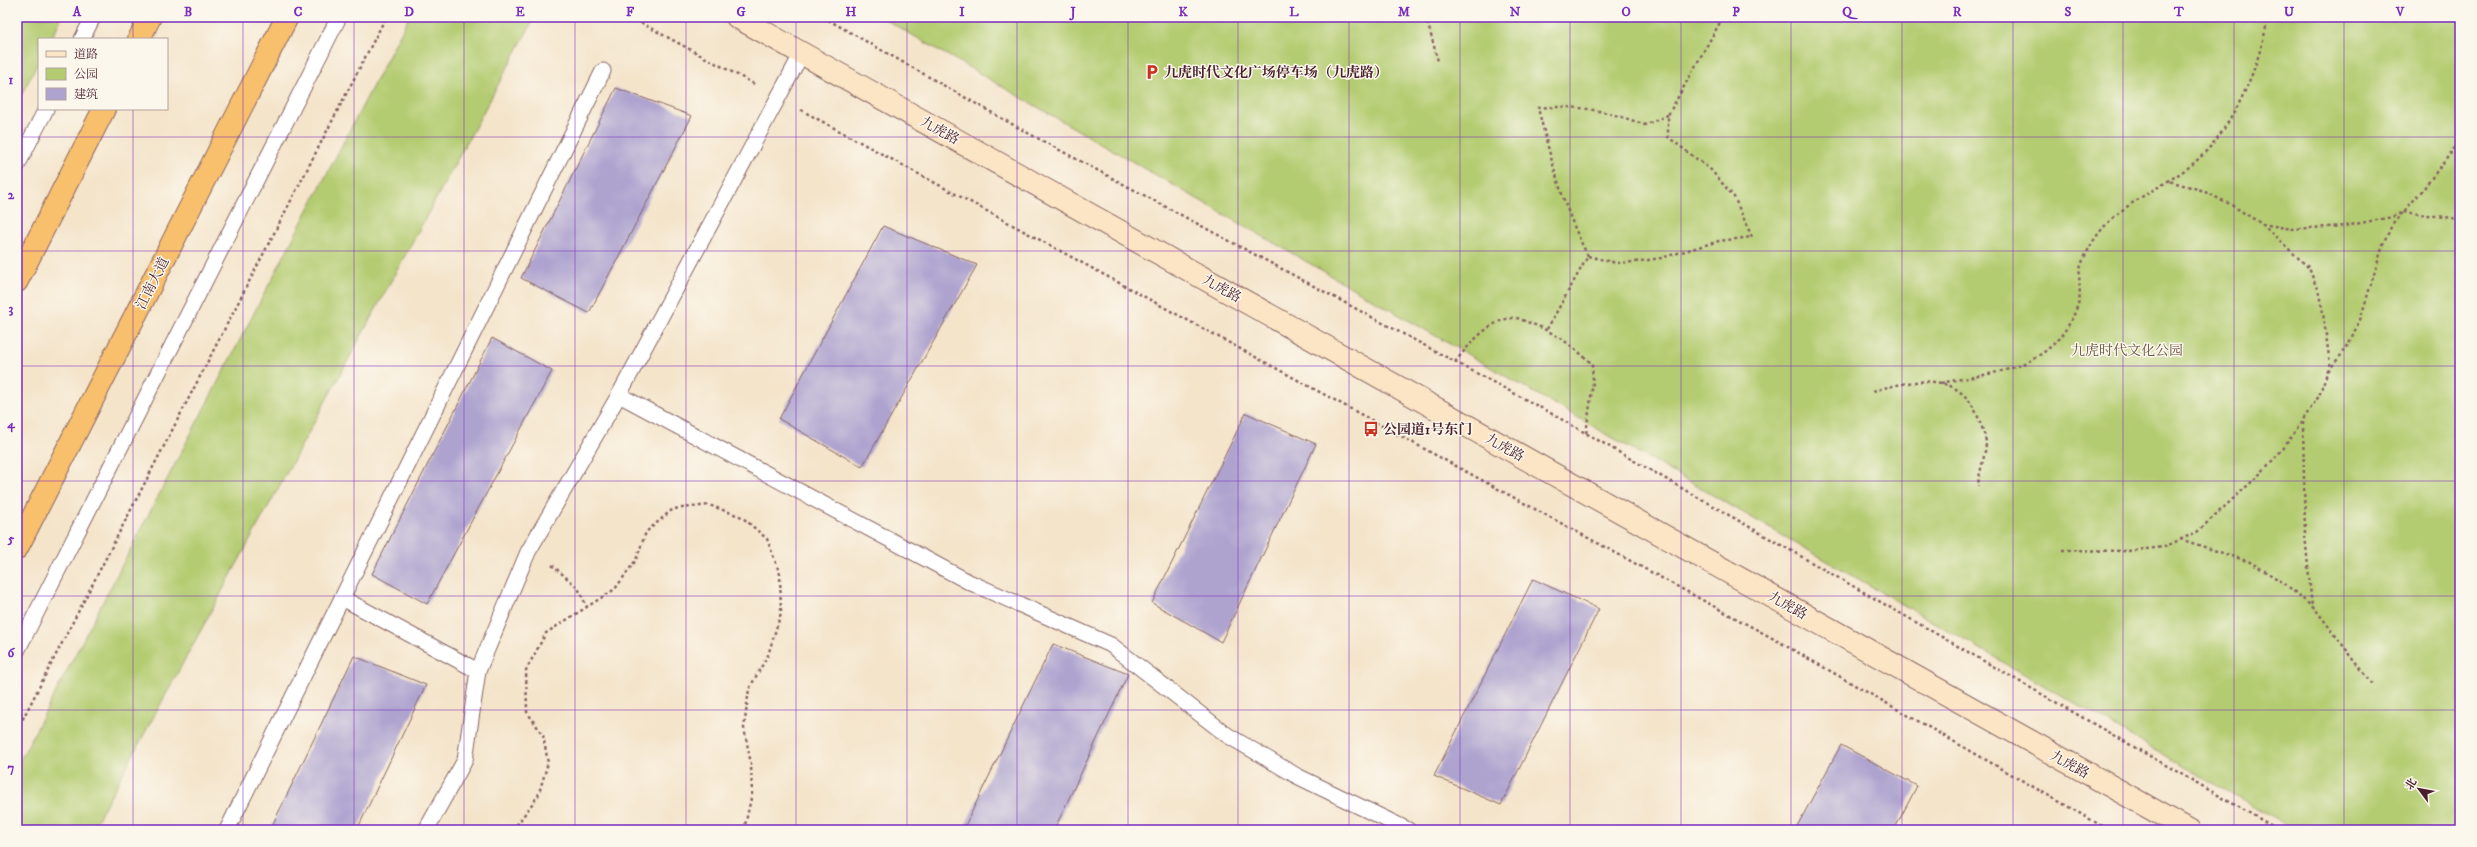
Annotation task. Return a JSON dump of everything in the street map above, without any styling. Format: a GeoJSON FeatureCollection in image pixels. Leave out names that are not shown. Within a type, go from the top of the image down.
{"type":"FeatureCollection","features":[{"type":"Feature","properties":{"kind":"highway"},"geometry":{"type":"LineString","coordinates":[[140,38],[150,17]]}},
{"type":"Feature","properties":{"kind":"highway","name":"江南大道"},"geometry":{"type":"LineString","coordinates":[[17,548],[287,17]]}},
{"type":"Feature","properties":{"kind":"highway"},"geometry":{"type":"LineString","coordinates":[[17,281],[103,110]]}},
{"type":"Feature","properties":{"kind":"street","name":"九虎路"},"geometry":{"type":"LineString","coordinates":[[737,17],[2189,830]]}},
{"type":"Feature","properties":{"kind":"lane"},"geometry":{"type":"LineString","coordinates":[[82,38],[93,17]]}},
{"type":"Feature","properties":{"kind":"lane"},"geometry":{"type":"LineString","coordinates":[[17,651],[339,17]]}},
{"type":"Feature","properties":{"kind":"lane"},"geometry":{"type":"LineString","coordinates":[[426,830],[464,760],[478,671],[528,552],[619,395],[802,54]]}},
{"type":"Feature","properties":{"kind":"lane"},"geometry":{"type":"LineString","coordinates":[[227,830],[602,71]]}},
{"type":"Feature","properties":{"kind":"lane"},"geometry":{"type":"LineString","coordinates":[[17,166],[45,110]]}},
{"type":"Feature","properties":{"kind":"lane"},"geometry":{"type":"LineString","coordinates":[[619,395],[968,582],[1111,644],[1227,735],[1297,776],[1408,830]]}},
{"type":"Feature","properties":{"kind":"lane"},"geometry":{"type":"LineString","coordinates":[[342,598],[478,671]]}},
{"type":"Feature","properties":{"kind":"path"},"geometry":{"type":"LineString","coordinates":[[17,730],[386,17]]}},
{"type":"Feature","properties":{"kind":"path"},"geometry":{"type":"LineString","coordinates":[[630,17],[1774,638],[2109,830]]}},
{"type":"Feature","properties":{"kind":"path"},"geometry":{"type":"LineString","coordinates":[[823,17],[1026,132],[1586,434],[2279,830]]}},
{"type":"Feature","properties":{"kind":"path"},"geometry":{"type":"LineString","coordinates":[[1426,17],[1438,61]]}},
{"type":"Feature","properties":{"kind":"path"},"geometry":{"type":"LineString","coordinates":[[1668,115],[1645,125],[1612,112],[1565,106],[1538,108],[1558,187],[1572,224],[1588,256],[1616,263],[1635,262],[1661,258],[1719,241],[1752,237],[1734,196],[1711,170],[1668,137],[1668,115],[1724,17]]}},
{"type":"Feature","properties":{"kind":"path"},"geometry":{"type":"LineString","coordinates":[[1941,384],[2018,366],[2036,358],[2051,347],[2068,326],[2079,300],[2080,269],[2091,244],[2105,225],[2125,207],[2185,171],[2226,125],[2243,97],[2256,64],[2268,17]]}},
{"type":"Feature","properties":{"kind":"path"},"geometry":{"type":"LineString","coordinates":[[2326,373],[2346,349],[2358,326],[2383,245],[2392,225],[2460,141]]}},
{"type":"Feature","properties":{"kind":"path"},"geometry":{"type":"LineString","coordinates":[[2062,550],[2127,552],[2164,547],[2197,532],[2258,476],[2283,449],[2303,422],[2319,396],[2330,364],[2321,299],[2308,268],[2262,224],[2228,203],[2208,193],[2169,181]]}},
{"type":"Feature","properties":{"kind":"path"},"geometry":{"type":"LineString","coordinates":[[2262,224],[2291,229],[2345,226],[2392,217],[2403,212],[2460,219]]}},
{"type":"Feature","properties":{"kind":"path"},"geometry":{"type":"LineString","coordinates":[[1546,329],[1588,256]]}},
{"type":"Feature","properties":{"kind":"path"},"geometry":{"type":"LineString","coordinates":[[1454,362],[1475,338],[1493,325],[1516,318],[1546,329],[1574,347],[1592,364],[1593,382],[1586,434]]}},
{"type":"Feature","properties":{"kind":"path"},"geometry":{"type":"LineString","coordinates":[[1873,391],[1905,382],[1927,380],[1962,392],[1974,408],[1982,426],[1986,443],[1978,486]]}},
{"type":"Feature","properties":{"kind":"path"},"geometry":{"type":"LineString","coordinates":[[2303,422],[2305,535],[2312,607]]}},
{"type":"Feature","properties":{"kind":"path"},"geometry":{"type":"LineString","coordinates":[[513,830],[538,796],[548,763],[543,735],[527,712],[526,670],[546,633],[615,589],[636,560],[646,532],[673,509],[710,505],[742,517],[767,539],[780,574],[781,613],[768,654],[749,689],[744,728],[751,764],[752,794],[744,830]]}},
{"type":"Feature","properties":{"kind":"path"},"geometry":{"type":"LineString","coordinates":[[2180,539],[2250,562],[2284,583],[2312,607],[2370,678],[2374,686]]}},
{"type":"Feature","properties":{"kind":"path"},"geometry":{"type":"LineString","coordinates":[[528,552],[552,566],[578,588],[587,607]]}},
{"type":"Feature","properties":{"kind":"green space"},"geometry":{"type":"Polygon","coordinates":[[[17,17],[62,17],[52,38],[38,38],[38,63],[17,103],[17,17]]]}},
{"type":"Feature","properties":{"kind":"green space"},"geometry":{"type":"Polygon","coordinates":[[[409,17],[535,17],[92,830],[17,830],[17,766],[409,17]]]}},
{"type":"Feature","properties":{"kind":"green space","name":"九虎时代文化公园"},"geometry":{"type":"Polygon","coordinates":[[[881,17],[2460,17],[2460,830],[2295,830],[881,17]]]}},
{"type":"Feature","properties":{"kind":"building"},"geometry":{"type":"Polygon","coordinates":[[[616,88],[692,116],[589,313],[521,278],[616,88]]]}},
{"type":"Feature","properties":{"kind":"building"},"geometry":{"type":"Polygon","coordinates":[[[883,226],[977,265],[862,467],[779,419],[883,226]]]}},
{"type":"Feature","properties":{"kind":"building"},"geometry":{"type":"Polygon","coordinates":[[[492,338],[552,371],[427,604],[372,574],[492,338]]]}},
{"type":"Feature","properties":{"kind":"building"},"geometry":{"type":"Polygon","coordinates":[[[1246,413],[1316,444],[1221,642],[1152,603],[1246,413]]]}},
{"type":"Feature","properties":{"kind":"building"},"geometry":{"type":"Polygon","coordinates":[[[1533,579],[1599,609],[1501,805],[1434,776],[1533,579]]]}},
{"type":"Feature","properties":{"kind":"building"},"geometry":{"type":"Polygon","coordinates":[[[1053,644],[1128,674],[1054,830],[963,830],[1053,644]]]}},
{"type":"Feature","properties":{"kind":"building"},"geometry":{"type":"Polygon","coordinates":[[[354,656],[426,685],[357,830],[270,830],[354,656]]]}},
{"type":"Feature","properties":{"kind":"building"},"geometry":{"type":"Polygon","coordinates":[[[1841,745],[1917,786],[1894,830],[1795,830],[1841,745]]]}},
{"type":"Feature","properties":{"kind":"place","name":"九虎时代文化广场停车场（九虎路）"},"geometry":{"type":"Point","coordinates":[1152,72]}},
{"type":"Feature","properties":{"kind":"place","name":"公园道1号东门"},"geometry":{"type":"Point","coordinates":[1371,429]}}]}
